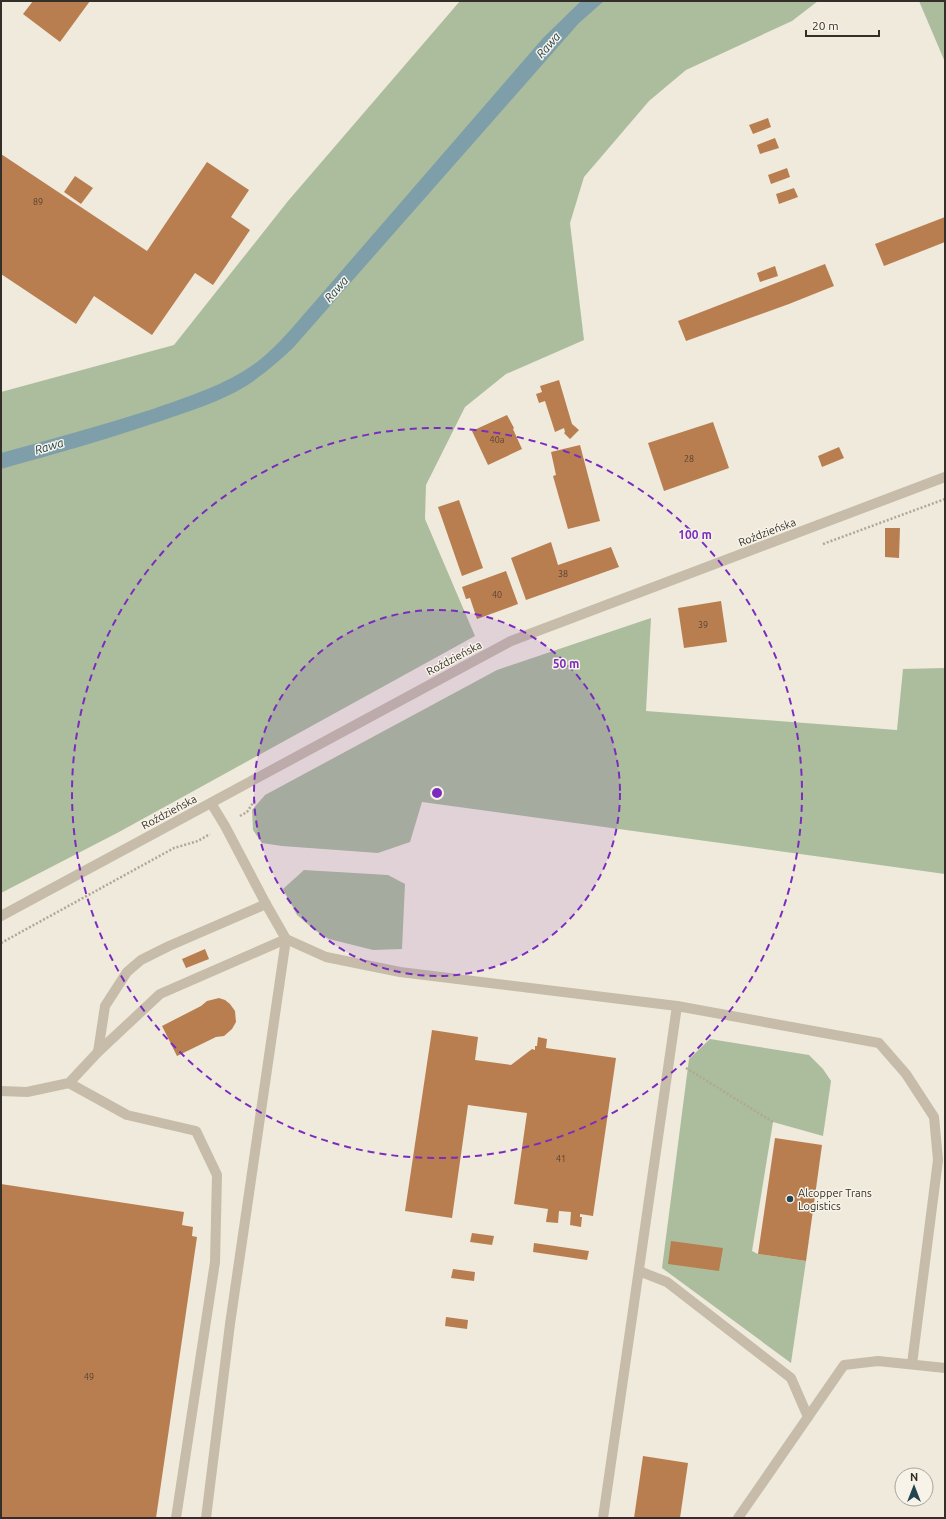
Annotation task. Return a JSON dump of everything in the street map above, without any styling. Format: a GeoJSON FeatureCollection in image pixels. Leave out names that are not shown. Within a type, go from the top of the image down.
{"type":"FeatureCollection","features":[{"type":"Feature","properties":{"kind":"street","name":"Roździeńska"},"geometry":{"type":"LineString","coordinates":[[1,916],[511,641],[945,477]]}},
{"type":"Feature","properties":{"kind":"street"},"geometry":{"type":"LineString","coordinates":[[206,1518],[230,1324],[286,940],[225,826],[211,803]]}},
{"type":"Feature","properties":{"kind":"street"},"geometry":{"type":"LineString","coordinates":[[98,1052],[105,1006],[127,972],[141,960],[162,949],[266,904]]}},
{"type":"Feature","properties":{"kind":"street"},"geometry":{"type":"LineString","coordinates":[[1,1091],[27,1092],[69,1083],[98,1052],[160,994],[286,940],[326,957],[400,972],[677,1006],[879,1043],[906,1074],[934,1117],[938,1160],[912,1364]]}},
{"type":"Feature","properties":{"kind":"street"},"geometry":{"type":"LineString","coordinates":[[603,1518],[677,1006]]}},
{"type":"Feature","properties":{"kind":"street"},"geometry":{"type":"LineString","coordinates":[[69,1083],[128,1115],[196,1131],[217,1175],[215,1262],[176,1518]]}},
{"type":"Feature","properties":{"kind":"street"},"geometry":{"type":"LineString","coordinates":[[639,1271],[667,1282],[792,1378],[808,1417]]}},
{"type":"Feature","properties":{"kind":"street"},"geometry":{"type":"LineString","coordinates":[[738,1518],[844,1365],[878,1361],[945,1368]]}},
{"type":"Feature","properties":{"kind":"path"},"geometry":{"type":"LineString","coordinates":[[819,546],[945,499]]}},
{"type":"Feature","properties":{"kind":"path"},"geometry":{"type":"LineString","coordinates":[[1,943],[174,848],[198,841],[225,826],[247,812],[258,794]]}},
{"type":"Feature","properties":{"kind":"path"},"geometry":{"type":"LineString","coordinates":[[670,1058],[773,1122]]}},
{"type":"Feature","properties":{"kind":"green space"},"geometry":{"type":"Polygon","coordinates":[[[460,1],[818,1],[792,21],[686,70],[649,101],[584,177],[570,223],[584,340],[506,374],[465,407],[426,485],[425,519],[475,636],[119,832],[1,893],[1,392],[174,345],[288,201],[460,1]]]}},
{"type":"Feature","properties":{"kind":"green space"},"geometry":{"type":"Polygon","coordinates":[[[919,1],[945,1],[945,62],[919,1]]]}},
{"type":"Feature","properties":{"kind":"green space"},"geometry":{"type":"Polygon","coordinates":[[[651,618],[646,711],[897,730],[903,669],[945,668],[945,874],[422,802],[410,842],[378,853],[282,846],[262,843],[253,830],[252,810],[265,795],[497,670],[651,618]]]}},
{"type":"Feature","properties":{"kind":"green space"},"geometry":{"type":"Polygon","coordinates":[[[304,870],[388,875],[405,884],[402,949],[373,950],[329,939],[313,929],[297,915],[283,889],[304,870]]]}},
{"type":"Feature","properties":{"kind":"green space"},"geometry":{"type":"Polygon","coordinates":[[[710,1039],[809,1055],[823,1069],[831,1081],[823,1136],[773,1122],[752,1251],[758,1254],[806,1261],[791,1363],[662,1268],[689,1059],[710,1039]]]}},
{"type":"Feature","properties":{"kind":"water","name":"Rawa"},"geometry":{"type":"Polygon","coordinates":[[[581,1],[604,1],[579,23],[293,348],[270,368],[236,392],[205,406],[121,434],[1,469],[1,453],[153,409],[220,384],[257,362],[293,327],[543,38],[581,1]]]}},
{"type":"Feature","properties":{"kind":"building"},"geometry":{"type":"Polygon","coordinates":[[[33,1],[90,1],[60,42],[23,14],[33,1]]]}},
{"type":"Feature","properties":{"kind":"building"},"geometry":{"type":"Polygon","coordinates":[[[768,118],[771,127],[753,134],[749,125],[768,118]]]}},
{"type":"Feature","properties":{"kind":"building"},"geometry":{"type":"Polygon","coordinates":[[[775,138],[779,148],[760,154],[757,145],[775,138]]]}},
{"type":"Feature","properties":{"kind":"building"},"geometry":{"type":"Polygon","coordinates":[[[1,154],[147,251],[207,162],[249,190],[231,217],[250,230],[213,285],[195,273],[152,335],[94,296],[76,324],[1,274],[1,154]]]}},
{"type":"Feature","properties":{"kind":"building"},"geometry":{"type":"Polygon","coordinates":[[[787,168],[790,177],[771,184],[768,175],[787,168]]]}},
{"type":"Feature","properties":{"kind":"building"},"geometry":{"type":"Polygon","coordinates":[[[75,176],[93,188],[81,204],[64,192],[75,176]]]}},
{"type":"Feature","properties":{"kind":"building"},"geometry":{"type":"Polygon","coordinates":[[[794,188],[798,197],[779,204],[776,194],[794,188]]]}},
{"type":"Feature","properties":{"kind":"building"},"geometry":{"type":"Polygon","coordinates":[[[945,217],[945,242],[884,266],[875,244],[945,217]]]}},
{"type":"Feature","properties":{"kind":"building"},"geometry":{"type":"Polygon","coordinates":[[[825,264],[834,286],[686,341],[678,321],[825,264]]]}},
{"type":"Feature","properties":{"kind":"building"},"geometry":{"type":"Polygon","coordinates":[[[775,266],[778,276],[760,282],[757,273],[775,266]]]}},
{"type":"Feature","properties":{"kind":"building"},"geometry":{"type":"Polygon","coordinates":[[[559,380],[572,424],[579,430],[570,439],[564,433],[564,428],[555,432],[545,401],[539,403],[536,394],[542,392],[540,386],[559,380]]]}},
{"type":"Feature","properties":{"kind":"building"},"geometry":{"type":"Polygon","coordinates":[[[507,415],[522,449],[488,465],[472,431],[507,415]]]}},
{"type":"Feature","properties":{"kind":"building"},"geometry":{"type":"Polygon","coordinates":[[[713,422],[729,468],[664,491],[648,443],[713,422]]]}},
{"type":"Feature","properties":{"kind":"building"},"geometry":{"type":"Polygon","coordinates":[[[580,445],[600,521],[568,529],[553,476],[556,475],[551,452],[580,445]]]}},
{"type":"Feature","properties":{"kind":"building"},"geometry":{"type":"Polygon","coordinates":[[[839,447],[844,458],[822,467],[818,456],[839,447]]]}},
{"type":"Feature","properties":{"kind":"building"},"geometry":{"type":"Polygon","coordinates":[[[459,500],[483,568],[462,576],[438,507],[459,500]]]}},
{"type":"Feature","properties":{"kind":"building"},"geometry":{"type":"Polygon","coordinates":[[[885,528],[900,528],[899,558],[885,557],[885,528]]]}},
{"type":"Feature","properties":{"kind":"building"},"geometry":{"type":"Polygon","coordinates":[[[551,542],[558,565],[611,547],[619,567],[526,600],[511,558],[551,542]]]}},
{"type":"Feature","properties":{"kind":"building"},"geometry":{"type":"Polygon","coordinates":[[[506,571],[518,604],[477,619],[470,598],[466,599],[462,587],[506,571]]]}},
{"type":"Feature","properties":{"kind":"building"},"geometry":{"type":"Polygon","coordinates":[[[721,601],[727,642],[684,648],[678,608],[721,601]]]}},
{"type":"Feature","properties":{"kind":"building"},"geometry":{"type":"Polygon","coordinates":[[[205,949],[209,959],[186,968],[182,959],[205,949]]]}},
{"type":"Feature","properties":{"kind":"building"},"geometry":{"type":"Polygon","coordinates":[[[219,998],[230,1004],[235,1011],[236,1022],[232,1029],[224,1036],[216,1037],[177,1056],[162,1026],[201,1006],[207,1001],[219,998]]]}},
{"type":"Feature","properties":{"kind":"building"},"geometry":{"type":"Polygon","coordinates":[[[432,1030],[478,1037],[475,1060],[511,1065],[532,1049],[535,1050],[538,1037],[547,1039],[546,1048],[616,1058],[593,1216],[580,1214],[580,1217],[582,1217],[581,1227],[570,1225],[571,1212],[559,1211],[558,1223],[546,1222],[548,1209],[514,1204],[527,1113],[468,1105],[452,1218],[405,1211],[432,1030]]]}},
{"type":"Feature","properties":{"kind":"building","name":"Alcopper Trans Logistics"},"geometry":{"type":"Polygon","coordinates":[[[775,1138],[822,1145],[806,1261],[758,1254],[775,1138]]]}},
{"type":"Feature","properties":{"kind":"building"},"geometry":{"type":"Polygon","coordinates":[[[1,1184],[184,1212],[182,1225],[193,1227],[192,1236],[197,1237],[156,1518],[1,1518],[1,1184]]]}},
{"type":"Feature","properties":{"kind":"building"},"geometry":{"type":"Polygon","coordinates":[[[472,1233],[494,1236],[492,1245],[470,1242],[472,1233]]]}},
{"type":"Feature","properties":{"kind":"building"},"geometry":{"type":"Polygon","coordinates":[[[671,1241],[723,1248],[719,1271],[668,1264],[671,1241]]]}},
{"type":"Feature","properties":{"kind":"building"},"geometry":{"type":"Polygon","coordinates":[[[534,1243],[589,1251],[587,1260],[533,1252],[534,1243]]]}},
{"type":"Feature","properties":{"kind":"building"},"geometry":{"type":"Polygon","coordinates":[[[453,1269],[475,1272],[474,1281],[451,1278],[453,1269]]]}},
{"type":"Feature","properties":{"kind":"building"},"geometry":{"type":"Polygon","coordinates":[[[446,1317],[468,1320],[467,1329],[445,1326],[446,1317]]]}},
{"type":"Feature","properties":{"kind":"building"},"geometry":{"type":"Polygon","coordinates":[[[643,1456],[688,1463],[680,1518],[634,1518],[643,1456]]]}},
{"type":"Feature","properties":{"kind":"place","name":"Alcopper Trans Logistics"},"geometry":{"type":"Point","coordinates":[790,1199]}}]}
